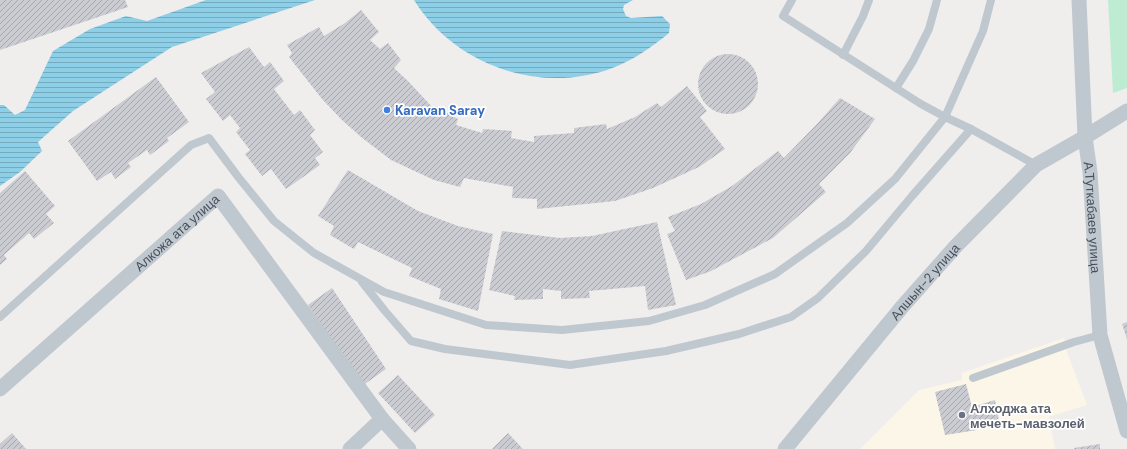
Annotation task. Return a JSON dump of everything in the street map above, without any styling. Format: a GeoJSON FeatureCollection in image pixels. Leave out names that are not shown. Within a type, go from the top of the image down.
{"type":"FeatureCollection","features":[{"type":"Feature","properties":{"kind":"street","name":"А.Туткабаев улица"},"geometry":{"type":"LineString","coordinates":[[1079,0],[1085,137],[1090,172],[1100,335],[1121,381],[1127,431]]}},
{"type":"Feature","properties":{"kind":"street"},"geometry":{"type":"LineString","coordinates":[[1085,137],[1127,111]]}},
{"type":"Feature","properties":{"kind":"street","name":"Алшын-2 улица"},"geometry":{"type":"LineString","coordinates":[[785,449],[902,307],[956,246],[1036,164],[1085,137]]}},
{"type":"Feature","properties":{"kind":"street","name":"Алкожа ата улица"},"geometry":{"type":"LineString","coordinates":[[0,389],[218,196],[382,419]]}},
{"type":"Feature","properties":{"kind":"street"},"geometry":{"type":"LineString","coordinates":[[350,449],[382,419],[409,449]]}},
{"type":"Feature","properties":{"kind":"lane"},"geometry":{"type":"LineString","coordinates":[[792,0],[783,16],[921,104],[1036,164]]}},
{"type":"Feature","properties":{"kind":"lane"},"geometry":{"type":"LineString","coordinates":[[843,55],[863,16],[869,0]]}},
{"type":"Feature","properties":{"kind":"lane"},"geometry":{"type":"LineString","coordinates":[[896,88],[913,61],[929,29],[937,0]]}},
{"type":"Feature","properties":{"kind":"lane"},"geometry":{"type":"LineString","coordinates":[[0,317],[191,145],[209,138],[274,221],[314,253],[384,292],[486,325],[562,330],[649,320],[705,305],[775,274],[847,223],[895,179],[945,117],[984,31],[991,0]]}},
{"type":"Feature","properties":{"kind":"lane"},"geometry":{"type":"LineString","coordinates":[[359,278],[411,341],[445,349],[570,365],[666,351],[739,334],[791,316],[818,298],[866,251],[971,129]]}},
{"type":"Feature","properties":{"kind":"lane"},"geometry":{"type":"LineString","coordinates":[[973,378],[1074,342],[1100,335]]}},
{"type":"Feature","properties":{"kind":"shaded area"},"geometry":{"type":"Polygon","coordinates":[[[1064,338],[1067,352],[1087,405],[1049,417],[1055,449],[860,449],[919,390],[962,380],[962,373],[1064,338]]]}},
{"type":"Feature","properties":{"kind":"green space"},"geometry":{"type":"Polygon","coordinates":[[[1108,0],[1127,0],[1127,88],[1113,93],[1108,0]]]}},
{"type":"Feature","properties":{"kind":"water"},"geometry":{"type":"Polygon","coordinates":[[[206,0],[315,0],[172,47],[73,111],[38,142],[42,151],[20,172],[0,186],[0,105],[4,105],[15,115],[25,110],[53,51],[90,29],[126,16],[147,21],[206,0]]]}},
{"type":"Feature","properties":{"kind":"water"},"geometry":{"type":"Polygon","coordinates":[[[414,0],[633,0],[624,5],[623,9],[626,16],[631,18],[662,16],[670,24],[669,33],[643,52],[615,67],[587,75],[559,78],[530,76],[502,69],[476,58],[452,42],[431,23],[414,0]]]}},
{"type":"Feature","properties":{"kind":"building"},"geometry":{"type":"Polygon","coordinates":[[[0,0],[125,0],[128,7],[0,50],[0,0]]]}},
{"type":"Feature","properties":{"kind":"building","name":"Karavan Saray"},"geometry":{"type":"Polygon","coordinates":[[[361,10],[379,32],[370,40],[380,49],[388,43],[401,60],[394,68],[433,108],[435,106],[458,119],[456,125],[482,133],[483,129],[512,131],[511,138],[534,142],[534,136],[574,133],[574,128],[606,124],[607,129],[635,117],[657,103],[661,107],[687,86],[707,111],[700,117],[725,149],[699,167],[653,188],[615,201],[537,209],[537,199],[512,198],[513,187],[464,178],[460,187],[434,180],[391,160],[361,137],[322,99],[289,57],[292,53],[287,45],[319,27],[324,36],[345,23],[361,10]]]}},
{"type":"Feature","properties":{"kind":"building"},"geometry":{"type":"Polygon","coordinates":[[[249,47],[264,67],[270,62],[284,81],[274,89],[294,115],[300,110],[315,130],[310,135],[323,152],[315,158],[320,165],[286,189],[271,169],[262,176],[245,154],[250,150],[236,132],[240,128],[230,115],[223,121],[206,99],[215,92],[201,73],[249,47]]]}},
{"type":"Feature","properties":{"kind":"building"},"geometry":{"type":"Polygon","coordinates":[[[728,54],[745,59],[753,67],[758,84],[753,101],[745,109],[728,114],[711,109],[703,101],[698,84],[703,67],[711,59],[728,54]]]}},
{"type":"Feature","properties":{"kind":"building"},"geometry":{"type":"Polygon","coordinates":[[[156,77],[189,122],[167,138],[169,141],[150,155],[147,150],[128,163],[131,167],[115,179],[111,172],[97,181],[68,141],[156,77]]]}},
{"type":"Feature","properties":{"kind":"building"},"geometry":{"type":"Polygon","coordinates":[[[840,98],[875,119],[850,153],[819,184],[826,192],[773,238],[711,271],[686,280],[667,234],[675,231],[668,217],[701,204],[732,186],[778,151],[784,158],[840,98]]]}},
{"type":"Feature","properties":{"kind":"building"},"geometry":{"type":"Polygon","coordinates":[[[348,170],[418,211],[458,226],[493,234],[478,311],[439,299],[441,289],[409,276],[412,268],[358,242],[354,249],[330,235],[334,226],[318,216],[348,170]]]}},
{"type":"Feature","properties":{"kind":"building"},"geometry":{"type":"Polygon","coordinates":[[[25,171],[55,206],[46,214],[54,223],[34,239],[29,233],[4,255],[7,259],[0,265],[0,193],[25,171]]]}},
{"type":"Feature","properties":{"kind":"building"},"geometry":{"type":"Polygon","coordinates":[[[657,222],[676,305],[648,310],[645,286],[589,291],[590,298],[561,299],[561,291],[543,289],[543,299],[514,300],[515,296],[489,290],[502,231],[560,238],[592,236],[657,222]]]}},
{"type":"Feature","properties":{"kind":"building"},"geometry":{"type":"Polygon","coordinates":[[[332,288],[386,369],[362,386],[308,305],[332,288]]]}},
{"type":"Feature","properties":{"kind":"building"},"geometry":{"type":"Polygon","coordinates":[[[1127,322],[1127,339],[1122,324],[1127,322]]]}},
{"type":"Feature","properties":{"kind":"building"},"geometry":{"type":"Polygon","coordinates":[[[398,375],[435,415],[415,433],[378,393],[398,375]]]}},
{"type":"Feature","properties":{"kind":"building"},"geometry":{"type":"Polygon","coordinates":[[[966,384],[972,407],[995,400],[999,421],[976,425],[977,430],[945,435],[935,392],[966,384]]]}},
{"type":"Feature","properties":{"kind":"building"},"geometry":{"type":"Polygon","coordinates":[[[12,433],[26,449],[0,449],[0,444],[12,433]]]}},
{"type":"Feature","properties":{"kind":"building"},"geometry":{"type":"Polygon","coordinates":[[[508,433],[523,449],[492,449],[508,433]]]}},
{"type":"Feature","properties":{"kind":"building"},"geometry":{"type":"Polygon","coordinates":[[[1100,444],[1100,449],[1074,449],[1074,448],[1100,444]]]}},
{"type":"Feature","properties":{"kind":"place","name":"Karavan Saray"},"geometry":{"type":"Point","coordinates":[387,110]}},
{"type":"Feature","properties":{"kind":"place","name":"Алходжа ата мечеть-мавзолей"},"geometry":{"type":"Point","coordinates":[962,415]}}]}
